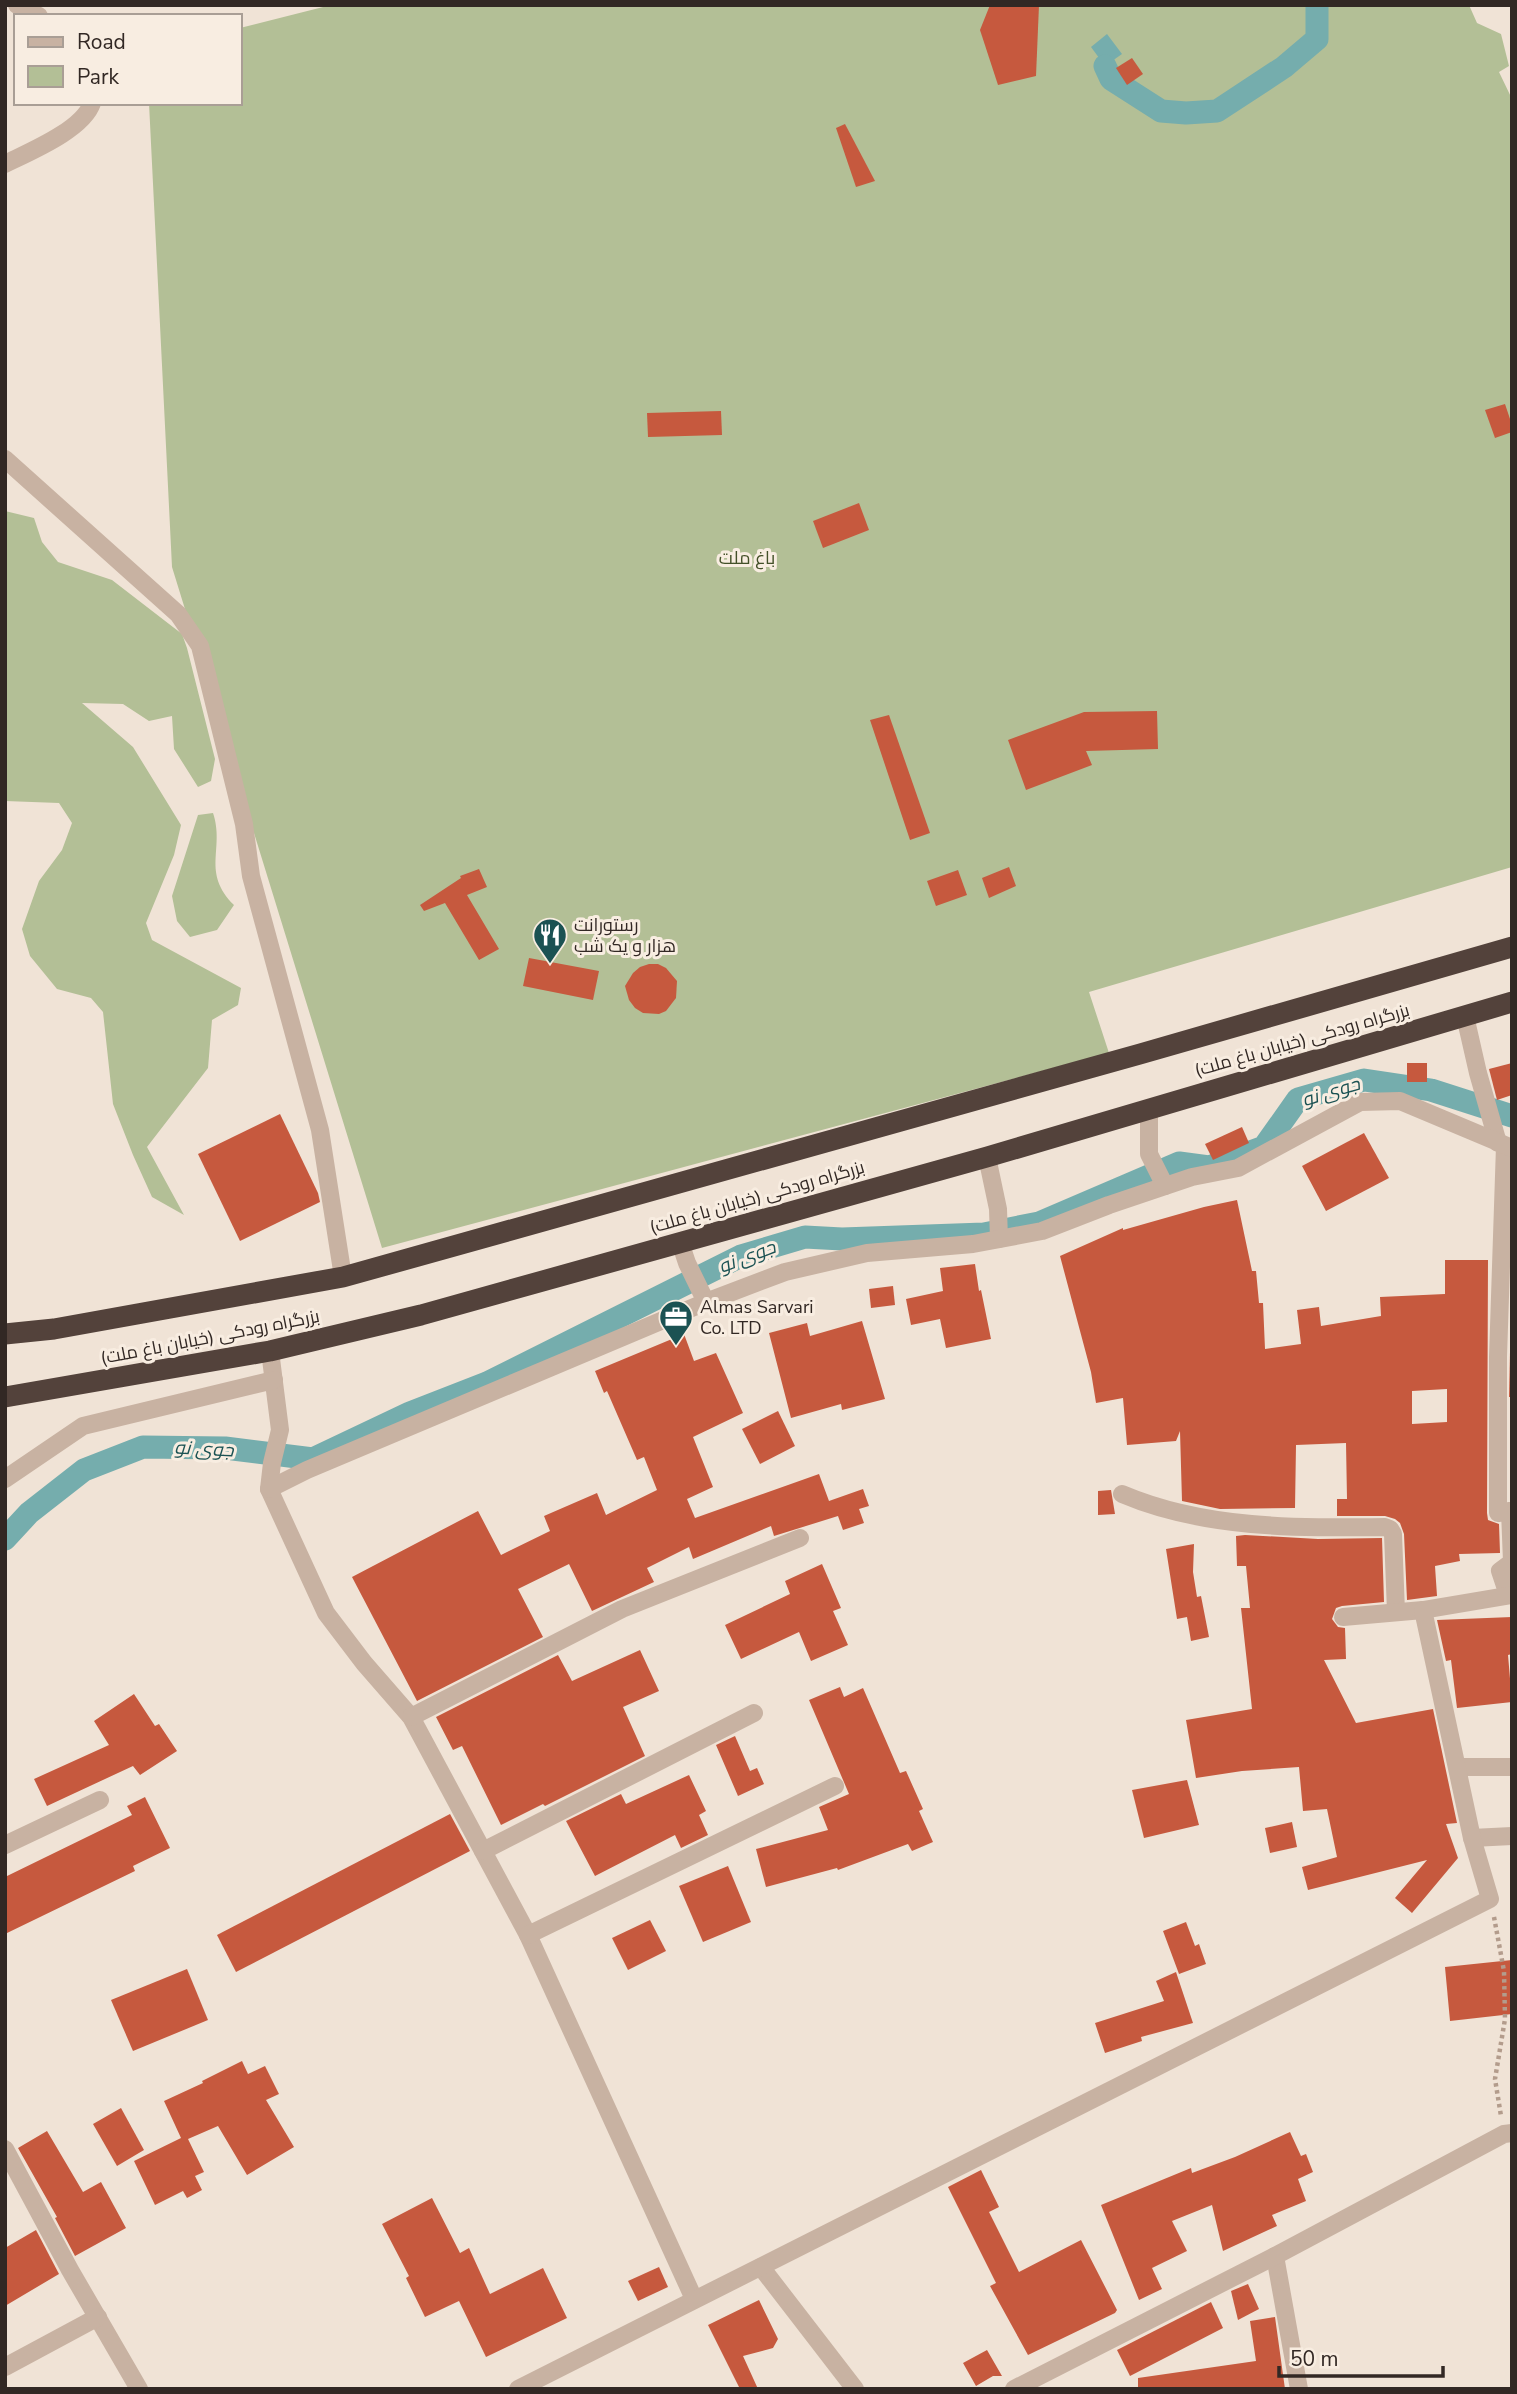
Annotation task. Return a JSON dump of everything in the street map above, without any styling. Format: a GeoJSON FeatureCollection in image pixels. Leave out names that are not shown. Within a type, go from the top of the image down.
{"type":"FeatureCollection","features":[{"type":"Feature","properties":{"kind":"highway","name":"بزرگراه رودکی (خیابان باغ ملت)"},"geometry":{"type":"LineString","coordinates":[[5,1334],[54,1329],[343,1277],[1127,1058],[1512,947]]}},
{"type":"Feature","properties":{"kind":"highway","name":"بزرگراه رودکی (خیابان باغ ملت)"},"geometry":{"type":"LineString","coordinates":[[5,1397],[270,1350],[421,1315],[987,1157],[1512,1002]]}},
{"type":"Feature","properties":{"kind":"street"},"geometry":{"type":"LineString","coordinates":[[17,5],[36,14]]}},
{"type":"Feature","properties":{"kind":"street"},"geometry":{"type":"LineString","coordinates":[[5,164],[61,135],[89,112],[91,105]]}},
{"type":"Feature","properties":{"kind":"street"},"geometry":{"type":"LineString","coordinates":[[5,458],[178,614],[200,646],[244,824],[251,876],[320,1130],[343,1277]]}},
{"type":"Feature","properties":{"kind":"street"},"geometry":{"type":"LineString","coordinates":[[1343,1616],[1423,1610],[1510,1595],[1500,1571],[1512,1562],[1510,1511],[1498,1513],[1498,1357],[1505,1145],[1491,1120],[1465,1016]]}},
{"type":"Feature","properties":{"kind":"street"},"geometry":{"type":"LineString","coordinates":[[269,1489],[702,1295],[867,1253],[973,1244],[1042,1231],[1109,1205],[1162,1180],[1238,1168],[1360,1102],[1400,1101],[1505,1145]]}},
{"type":"Feature","properties":{"kind":"street"},"geometry":{"type":"LineString","coordinates":[[1149,1109],[1149,1154],[1162,1180]]}},
{"type":"Feature","properties":{"kind":"street"},"geometry":{"type":"LineString","coordinates":[[987,1157],[998,1209],[999,1237]]}},
{"type":"Feature","properties":{"kind":"street"},"geometry":{"type":"LineString","coordinates":[[680,1242],[702,1295]]}},
{"type":"Feature","properties":{"kind":"street"},"geometry":{"type":"LineString","coordinates":[[270,1350],[280,1430],[269,1489],[326,1613],[364,1663],[411,1717],[528,1934],[694,2299]]}},
{"type":"Feature","properties":{"kind":"street"},"geometry":{"type":"LineString","coordinates":[[5,1479],[83,1426],[274,1380]]}},
{"type":"Feature","properties":{"kind":"street"},"geometry":{"type":"LineString","coordinates":[[1122,1494],[1152,1507],[1195,1517],[1311,1528],[1390,1529],[1396,1612]]}},
{"type":"Feature","properties":{"kind":"street"},"geometry":{"type":"LineString","coordinates":[[411,1717],[622,1609],[800,1538]]}},
{"type":"Feature","properties":{"kind":"street"},"geometry":{"type":"LineString","coordinates":[[518,2389],[1490,1899],[1472,1838],[1423,1610]]}},
{"type":"Feature","properties":{"kind":"street"},"geometry":{"type":"LineString","coordinates":[[483,1851],[754,1713]]}},
{"type":"Feature","properties":{"kind":"street"},"geometry":{"type":"LineString","coordinates":[[1458,1768],[1512,1767]]}},
{"type":"Feature","properties":{"kind":"street"},"geometry":{"type":"LineString","coordinates":[[528,1934],[835,1786]]}},
{"type":"Feature","properties":{"kind":"street"},"geometry":{"type":"LineString","coordinates":[[5,1845],[100,1800]]}},
{"type":"Feature","properties":{"kind":"street"},"geometry":{"type":"LineString","coordinates":[[1472,1838],[1512,1836]]}},
{"type":"Feature","properties":{"kind":"street"},"geometry":{"type":"LineString","coordinates":[[1014,2389],[1508,2134]]}},
{"type":"Feature","properties":{"kind":"street"},"geometry":{"type":"LineString","coordinates":[[5,2149],[139,2389]]}},
{"type":"Feature","properties":{"kind":"street"},"geometry":{"type":"LineString","coordinates":[[1275,2256],[1298,2389]]}},
{"type":"Feature","properties":{"kind":"street"},"geometry":{"type":"LineString","coordinates":[[761,2267],[855,2389]]}},
{"type":"Feature","properties":{"kind":"street"},"geometry":{"type":"LineString","coordinates":[[5,2367],[98,2317]]}},
{"type":"Feature","properties":{"kind":"path"},"geometry":{"type":"LineString","coordinates":[[1490,1899],[1504,1971],[1505,2019],[1495,2079],[1508,2134]]}},
{"type":"Feature","properties":{"kind":"green space","name":"باغ ملت"},"geometry":{"type":"Polygon","coordinates":[[[331,5],[1469,5],[1477,23],[1501,34],[1509,66],[1499,72],[1512,99],[1512,867],[1089,992],[1109,1053],[382,1248],[172,567],[149,105],[242,105],[242,27],[331,5]]]}},
{"type":"Feature","properties":{"kind":"green space"},"geometry":{"type":"Polygon","coordinates":[[[5,511],[34,518],[42,542],[58,562],[112,580],[182,634],[187,648],[215,759],[211,781],[198,787],[174,749],[172,716],[149,721],[123,704],[82,703],[133,747],[181,825],[174,855],[146,923],[152,940],[241,988],[238,1005],[212,1020],[208,1068],[147,1147],[184,1215],[152,1197],[133,1155],[113,1104],[103,1012],[91,998],[57,989],[30,956],[22,929],[39,881],[62,850],[72,823],[59,803],[5,801],[5,511]]]}},
{"type":"Feature","properties":{"kind":"green space"},"geometry":{"type":"Polygon","coordinates":[[[213,813],[217,838],[218,882],[234,905],[217,930],[190,937],[177,921],[172,896],[198,815],[213,813]]]}},
{"type":"Feature","properties":{"kind":"water"},"geometry":{"type":"Polygon","coordinates":[[[1107,34],[1122,54],[1105,66],[1091,47],[1107,34]]]}},
{"type":"Feature","properties":{"kind":"building"},"geometry":{"type":"Polygon","coordinates":[[[990,5],[1039,5],[1036,76],[998,85],[980,30],[990,5]]]}},
{"type":"Feature","properties":{"kind":"building"},"geometry":{"type":"Polygon","coordinates":[[[1132,58],[1143,74],[1127,85],[1116,68],[1132,58]]]}},
{"type":"Feature","properties":{"kind":"building"},"geometry":{"type":"Polygon","coordinates":[[[845,124],[875,181],[856,187],[836,128],[845,124]]]}},
{"type":"Feature","properties":{"kind":"building"},"geometry":{"type":"Polygon","coordinates":[[[1505,404],[1512,432],[1495,438],[1485,410],[1505,404]]]}},
{"type":"Feature","properties":{"kind":"building"},"geometry":{"type":"Polygon","coordinates":[[[721,411],[722,435],[648,437],[647,413],[721,411]]]}},
{"type":"Feature","properties":{"kind":"building"},"geometry":{"type":"Polygon","coordinates":[[[859,503],[869,530],[823,548],[813,521],[859,503]]]}},
{"type":"Feature","properties":{"kind":"building"},"geometry":{"type":"Polygon","coordinates":[[[1157,711],[1158,749],[1086,751],[1092,765],[1026,790],[1008,740],[1084,712],[1157,711]]]}},
{"type":"Feature","properties":{"kind":"building"},"geometry":{"type":"Polygon","coordinates":[[[889,715],[930,833],[910,840],[870,720],[889,715]]]}},
{"type":"Feature","properties":{"kind":"building"},"geometry":{"type":"Polygon","coordinates":[[[1009,867],[1016,886],[989,898],[982,878],[1009,867]]]}},
{"type":"Feature","properties":{"kind":"building"},"geometry":{"type":"Polygon","coordinates":[[[479,869],[487,887],[467,895],[499,949],[479,960],[445,903],[424,911],[420,905],[461,878],[460,876],[479,869]]]}},
{"type":"Feature","properties":{"kind":"building"},"geometry":{"type":"Polygon","coordinates":[[[958,870],[967,895],[936,906],[927,881],[958,870]]]}},
{"type":"Feature","properties":{"kind":"building"},"geometry":{"type":"Polygon","coordinates":[[[529,958],[599,971],[593,1000],[523,986],[529,958]]]}},
{"type":"Feature","properties":{"kind":"building"},"geometry":{"type":"Polygon","coordinates":[[[649,964],[666,968],[677,981],[676,998],[666,1011],[659,1014],[643,1013],[635,1008],[629,1000],[625,986],[633,973],[649,964]]]}},
{"type":"Feature","properties":{"kind":"building"},"geometry":{"type":"Polygon","coordinates":[[[1407,1063],[1427,1063],[1427,1082],[1407,1082],[1407,1063]]]}},
{"type":"Feature","properties":{"kind":"building"},"geometry":{"type":"Polygon","coordinates":[[[1512,1063],[1512,1095],[1497,1100],[1489,1069],[1512,1063]]]}},
{"type":"Feature","properties":{"kind":"building"},"geometry":{"type":"Polygon","coordinates":[[[280,1114],[320,1202],[240,1241],[198,1154],[280,1114]]]}},
{"type":"Feature","properties":{"kind":"building"},"geometry":{"type":"Polygon","coordinates":[[[1242,1127],[1249,1143],[1213,1160],[1205,1144],[1242,1127]]]}},
{"type":"Feature","properties":{"kind":"building"},"geometry":{"type":"Polygon","coordinates":[[[1364,1133],[1389,1178],[1326,1211],[1302,1166],[1364,1133]]]}},
{"type":"Feature","properties":{"kind":"building"},"geometry":{"type":"Polygon","coordinates":[[[1237,1200],[1252,1271],[1256,1271],[1259,1303],[1263,1303],[1265,1349],[1301,1344],[1297,1310],[1319,1307],[1321,1326],[1381,1316],[1380,1297],[1445,1294],[1445,1260],[1488,1260],[1487,1513],[1488,1520],[1499,1524],[1500,1553],[1459,1554],[1460,1561],[1435,1566],[1437,1596],[1407,1600],[1404,1534],[1400,1523],[1385,1516],[1337,1516],[1337,1499],[1347,1499],[1346,1443],[1296,1445],[1295,1508],[1220,1509],[1182,1501],[1180,1431],[1176,1441],[1127,1445],[1123,1398],[1096,1403],[1091,1372],[1060,1256],[1123,1228],[1237,1200]],[[1447,1389],[1412,1391],[1412,1424],[1447,1422],[1447,1389]]]}},
{"type":"Feature","properties":{"kind":"building"},"geometry":{"type":"Polygon","coordinates":[[[975,1264],[991,1339],[946,1348],[940,1319],[911,1325],[906,1299],[943,1291],[940,1268],[975,1264]]]}},
{"type":"Feature","properties":{"kind":"building"},"geometry":{"type":"Polygon","coordinates":[[[893,1286],[895,1305],[871,1308],[869,1289],[893,1286]]]}},
{"type":"Feature","properties":{"kind":"building"},"geometry":{"type":"Polygon","coordinates":[[[1511,1308],[1512,1397],[1509,1397],[1511,1308]]]}},
{"type":"Feature","properties":{"kind":"building"},"geometry":{"type":"Polygon","coordinates":[[[862,1321],[885,1399],[842,1410],[841,1404],[791,1418],[769,1333],[807,1323],[810,1336],[862,1321]]]}},
{"type":"Feature","properties":{"kind":"building"},"geometry":{"type":"Polygon","coordinates":[[[684,1334],[694,1361],[716,1353],[743,1413],[693,1437],[713,1487],[687,1499],[695,1518],[819,1474],[829,1501],[863,1489],[869,1506],[859,1509],[864,1523],[843,1530],[838,1516],[774,1536],[771,1526],[693,1559],[689,1547],[647,1568],[654,1582],[592,1611],[569,1564],[518,1589],[543,1637],[417,1701],[352,1577],[478,1511],[501,1555],[550,1531],[544,1516],[597,1493],[606,1515],[657,1490],[644,1457],[637,1460],[607,1391],[604,1393],[595,1371],[684,1334]]]}},
{"type":"Feature","properties":{"kind":"building"},"geometry":{"type":"Polygon","coordinates":[[[778,1411],[795,1446],[760,1464],[742,1429],[778,1411]]]}},
{"type":"Feature","properties":{"kind":"building"},"geometry":{"type":"Polygon","coordinates":[[[1111,1490],[1115,1514],[1098,1515],[1098,1491],[1111,1490]]]}},
{"type":"Feature","properties":{"kind":"building"},"geometry":{"type":"Polygon","coordinates":[[[1236,1536],[1318,1539],[1382,1538],[1384,1602],[1336,1608],[1332,1619],[1338,1627],[1345,1628],[1346,1659],[1324,1660],[1356,1723],[1433,1709],[1457,1823],[1446,1824],[1458,1858],[1412,1913],[1395,1898],[1427,1860],[1308,1890],[1302,1867],[1337,1857],[1327,1809],[1303,1811],[1299,1767],[1196,1778],[1186,1720],[1252,1709],[1241,1608],[1250,1608],[1246,1566],[1237,1566],[1236,1536]]]}},
{"type":"Feature","properties":{"kind":"building"},"geometry":{"type":"Polygon","coordinates":[[[1194,1544],[1193,1572],[1197,1597],[1201,1596],[1209,1637],[1191,1641],[1187,1617],[1177,1619],[1166,1549],[1194,1544]]]}},
{"type":"Feature","properties":{"kind":"building"},"geometry":{"type":"Polygon","coordinates":[[[822,1564],[841,1608],[833,1611],[848,1645],[811,1661],[799,1632],[741,1659],[725,1625],[790,1594],[785,1581],[822,1564]]]}},
{"type":"Feature","properties":{"kind":"building"},"geometry":{"type":"Polygon","coordinates":[[[1512,1617],[1512,1654],[1508,1655],[1512,1702],[1457,1708],[1451,1660],[1446,1661],[1437,1620],[1512,1617]]]}},
{"type":"Feature","properties":{"kind":"building"},"geometry":{"type":"Polygon","coordinates":[[[640,1650],[659,1691],[623,1707],[645,1756],[501,1825],[462,1746],[453,1750],[436,1717],[558,1655],[572,1681],[640,1650]]]}},
{"type":"Feature","properties":{"kind":"building"},"geometry":{"type":"Polygon","coordinates":[[[840,1687],[844,1697],[863,1688],[900,1773],[906,1771],[923,1809],[919,1811],[933,1842],[912,1851],[908,1844],[838,1870],[837,1868],[766,1887],[756,1849],[828,1830],[819,1807],[849,1794],[809,1700],[840,1687]]]}},
{"type":"Feature","properties":{"kind":"building"},"geometry":{"type":"Polygon","coordinates":[[[134,1694],[155,1726],[159,1724],[177,1751],[140,1775],[133,1766],[47,1806],[34,1779],[109,1745],[94,1721],[134,1694]]]}},
{"type":"Feature","properties":{"kind":"building"},"geometry":{"type":"Polygon","coordinates":[[[735,1736],[750,1771],[757,1768],[764,1784],[738,1796],[716,1745],[735,1736]]]}},
{"type":"Feature","properties":{"kind":"building"},"geometry":{"type":"Polygon","coordinates":[[[689,1775],[706,1811],[699,1815],[708,1835],[681,1848],[675,1835],[595,1876],[566,1821],[621,1794],[626,1804],[689,1775]]]}},
{"type":"Feature","properties":{"kind":"building"},"geometry":{"type":"Polygon","coordinates":[[[1187,1780],[1199,1825],[1144,1838],[1132,1790],[1187,1780]]]}},
{"type":"Feature","properties":{"kind":"building"},"geometry":{"type":"Polygon","coordinates":[[[145,1797],[170,1848],[133,1866],[135,1871],[5,1934],[5,1877],[132,1815],[127,1806],[145,1797]]]}},
{"type":"Feature","properties":{"kind":"building"},"geometry":{"type":"Polygon","coordinates":[[[450,1814],[470,1851],[236,1972],[217,1935],[450,1814]]]}},
{"type":"Feature","properties":{"kind":"building"},"geometry":{"type":"Polygon","coordinates":[[[1292,1822],[1297,1847],[1270,1853],[1265,1828],[1292,1822]]]}},
{"type":"Feature","properties":{"kind":"building"},"geometry":{"type":"Polygon","coordinates":[[[728,1866],[751,1922],[703,1942],[679,1886],[728,1866]]]}},
{"type":"Feature","properties":{"kind":"building"},"geometry":{"type":"Polygon","coordinates":[[[650,1920],[666,1951],[628,1970],[612,1938],[650,1920]]]}},
{"type":"Feature","properties":{"kind":"building"},"geometry":{"type":"Polygon","coordinates":[[[1186,1922],[1195,1946],[1199,1944],[1206,1964],[1179,1974],[1163,1931],[1186,1922]]]}},
{"type":"Feature","properties":{"kind":"building"},"geometry":{"type":"Polygon","coordinates":[[[1512,1960],[1512,2014],[1450,2021],[1445,1967],[1512,1960]]]}},
{"type":"Feature","properties":{"kind":"building"},"geometry":{"type":"Polygon","coordinates":[[[187,1969],[208,2020],[133,2051],[111,2000],[187,1969]]]}},
{"type":"Feature","properties":{"kind":"building"},"geometry":{"type":"Polygon","coordinates":[[[1176,1972],[1193,2023],[1141,2037],[1142,2041],[1105,2053],[1095,2023],[1164,2001],[1156,1981],[1176,1972]]]}},
{"type":"Feature","properties":{"kind":"building"},"geometry":{"type":"Polygon","coordinates":[[[242,2061],[248,2074],[265,2066],[279,2094],[266,2100],[294,2147],[247,2175],[218,2126],[188,2139],[204,2172],[195,2176],[202,2190],[187,2198],[183,2191],[155,2205],[134,2161],[181,2138],[164,2101],[242,2061]]]}},
{"type":"Feature","properties":{"kind":"building"},"geometry":{"type":"Polygon","coordinates":[[[121,2108],[144,2150],[117,2166],[93,2124],[121,2108]]]}},
{"type":"Feature","properties":{"kind":"building"},"geometry":{"type":"Polygon","coordinates":[[[47,2131],[83,2192],[101,2182],[126,2228],[75,2256],[55,2218],[57,2217],[18,2148],[47,2131]]]}},
{"type":"Feature","properties":{"kind":"building"},"geometry":{"type":"Polygon","coordinates":[[[1290,2132],[1301,2156],[1306,2154],[1313,2172],[1298,2179],[1306,2201],[1272,2215],[1277,2226],[1223,2251],[1212,2205],[1172,2221],[1187,2251],[1152,2268],[1162,2289],[1139,2300],[1101,2205],[1191,2168],[1192,2173],[1235,2157],[1290,2132]]]}},
{"type":"Feature","properties":{"kind":"building"},"geometry":{"type":"Polygon","coordinates":[[[981,2170],[999,2207],[989,2212],[1019,2272],[1081,2240],[1117,2310],[1115,2313],[1028,2355],[990,2286],[996,2283],[948,2187],[981,2170]]]}},
{"type":"Feature","properties":{"kind":"building"},"geometry":{"type":"Polygon","coordinates":[[[432,2198],[460,2253],[469,2248],[490,2294],[543,2268],[567,2318],[486,2357],[459,2301],[425,2317],[406,2278],[409,2276],[382,2224],[432,2198]]]}},
{"type":"Feature","properties":{"kind":"building"},"geometry":{"type":"Polygon","coordinates":[[[36,2230],[59,2274],[5,2306],[5,2248],[36,2230]]]}},
{"type":"Feature","properties":{"kind":"building"},"geometry":{"type":"Polygon","coordinates":[[[659,2267],[668,2287],[638,2301],[628,2281],[659,2267]]]}},
{"type":"Feature","properties":{"kind":"building"},"geometry":{"type":"Polygon","coordinates":[[[1248,2284],[1259,2309],[1238,2320],[1231,2291],[1248,2284]]]}},
{"type":"Feature","properties":{"kind":"building"},"geometry":{"type":"Polygon","coordinates":[[[759,2300],[778,2339],[773,2348],[743,2356],[758,2389],[740,2389],[708,2325],[759,2300]]]}},
{"type":"Feature","properties":{"kind":"building"},"geometry":{"type":"Polygon","coordinates":[[[1211,2302],[1223,2328],[1130,2376],[1117,2350],[1211,2302]]]}},
{"type":"Feature","properties":{"kind":"building"},"geometry":{"type":"Polygon","coordinates":[[[1275,2317],[1285,2389],[1138,2389],[1138,2378],[1256,2361],[1250,2321],[1275,2317]]]}},
{"type":"Feature","properties":{"kind":"building"},"geometry":{"type":"Polygon","coordinates":[[[987,2350],[1002,2376],[993,2376],[976,2386],[963,2363],[987,2350]]]}},
{"type":"Feature","properties":{"kind":"waterway"},"geometry":{"type":"LineString","coordinates":[[1105,66],[1111,79],[1161,111],[1217,111],[1284,67],[1317,39],[1317,5]]}},
{"type":"Feature","properties":{"kind":"waterway","name":"جوی نو"},"geometry":{"type":"LineString","coordinates":[[5,1539],[29,1513],[84,1470],[143,1447],[225,1448],[313,1459],[410,1413],[487,1383],[741,1256],[805,1237],[842,1239],[984,1234],[1039,1223],[1179,1163],[1209,1167],[1264,1147],[1298,1099],[1364,1080],[1431,1090],[1512,1116]]}},
{"type":"Feature","properties":{"kind":"place","name":"رستورانت هزار و یک شب"},"geometry":{"type":"Point","coordinates":[550,965]}},
{"type":"Feature","properties":{"kind":"place","name":"Almas Sarvari Co. LTD"},"geometry":{"type":"Point","coordinates":[676,1347]}}]}
